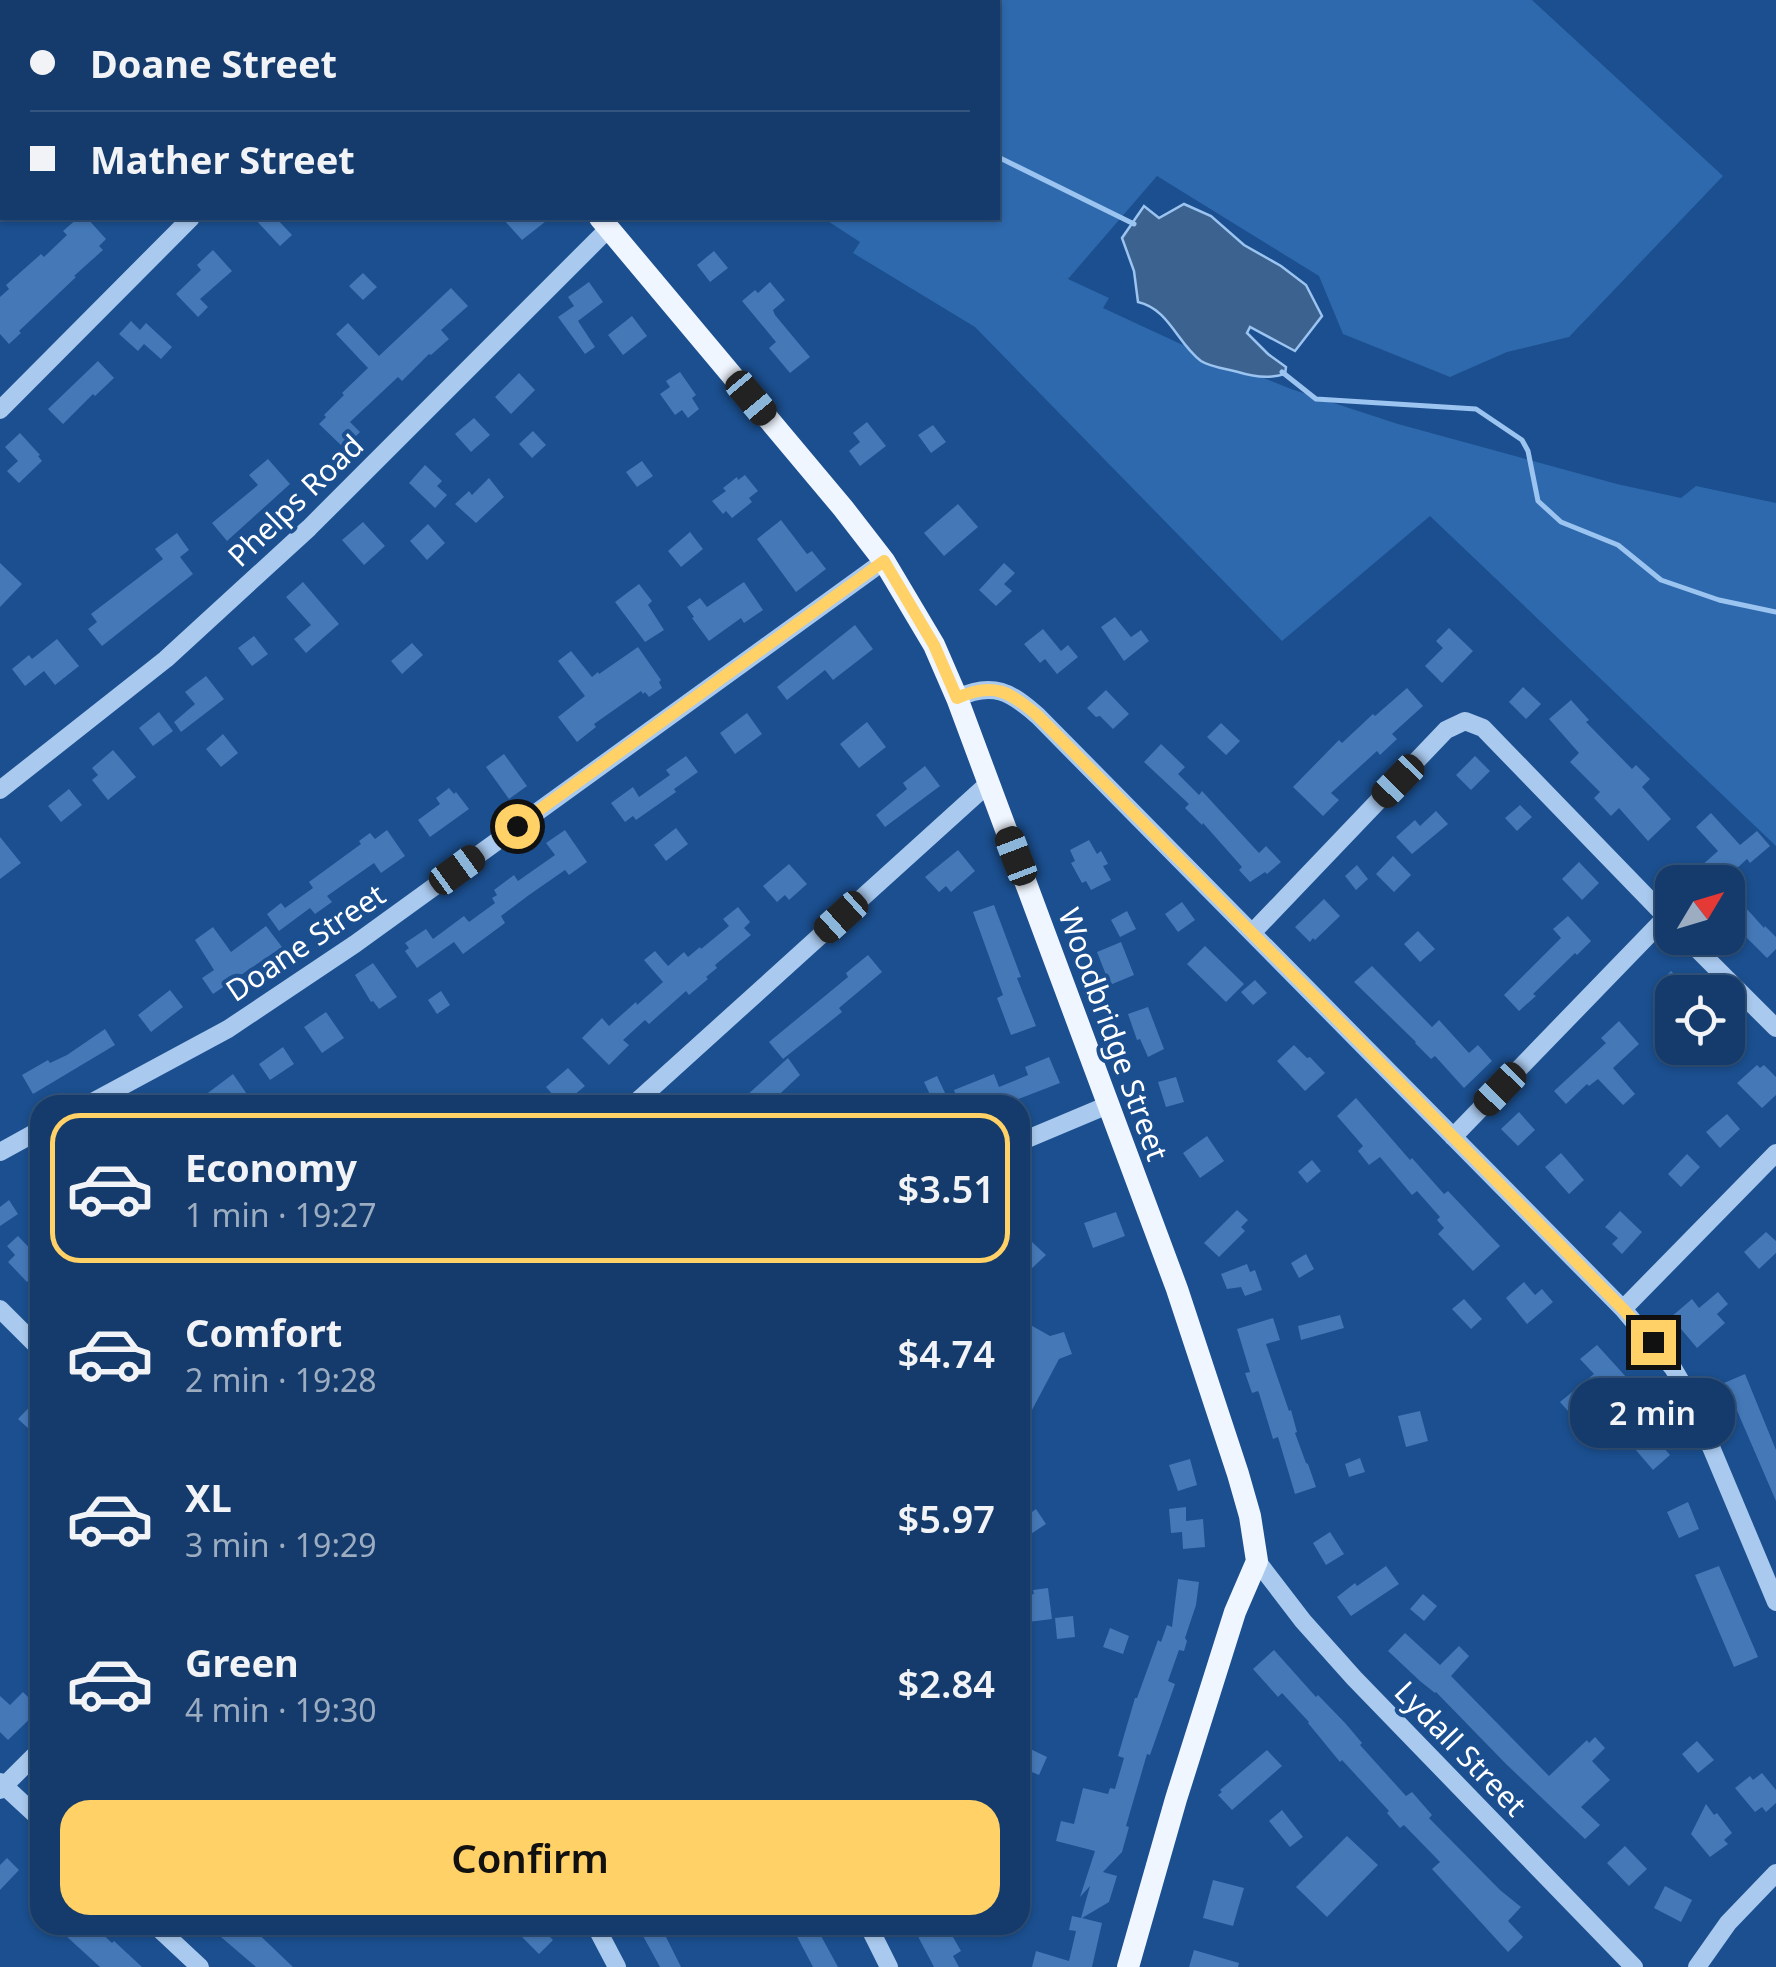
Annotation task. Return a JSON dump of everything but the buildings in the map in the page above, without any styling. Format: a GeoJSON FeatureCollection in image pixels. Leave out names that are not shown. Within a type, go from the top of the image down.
{"type":"FeatureCollection","features":[{"type":"Feature","properties":{"kind":"main road","name":"Woodbridge Street"},"geometry":{"type":"LineString","coordinates":[[605,223],[884,561],[934,645],[1176,1289],[1238,1474],[1250,1516],[1256,1561]]}},
{"type":"Feature","properties":{"kind":"main road"},"geometry":{"type":"LineString","coordinates":[[1128,1967],[1176,1799],[1235,1612],[1256,1561]]}},
{"type":"Feature","properties":{"kind":"street"},"geometry":{"type":"LineString","coordinates":[[0,410],[189,220]]}},
{"type":"Feature","properties":{"kind":"street","name":"Phelps Road"},"geometry":{"type":"LineString","coordinates":[[0,790],[166,659],[309,528],[605,223]]}},
{"type":"Feature","properties":{"kind":"street","name":"Doane Street"},"geometry":{"type":"LineString","coordinates":[[105,1095],[228,1029],[355,944],[884,561]]}},
{"type":"Feature","properties":{"kind":"street"},"geometry":{"type":"LineString","coordinates":[[957,698],[974,690],[995,689],[1018,698],[1038,716],[1623,1309],[1673,1368],[1690,1396],[1776,1602]]}},
{"type":"Feature","properties":{"kind":"street"},"geometry":{"type":"LineString","coordinates":[[1252,933],[1446,730],[1465,721],[1483,728],[1655,906]]}},
{"type":"Feature","properties":{"kind":"street"},"geometry":{"type":"LineString","coordinates":[[644,1095],[989,783]]}},
{"type":"Feature","properties":{"kind":"street"},"geometry":{"type":"LineString","coordinates":[[1453,1137],[1655,934]]}},
{"type":"Feature","properties":{"kind":"street"},"geometry":{"type":"LineString","coordinates":[[1703,955],[1776,1028]]}},
{"type":"Feature","properties":{"kind":"street"},"geometry":{"type":"LineString","coordinates":[[1030,1138],[1108,1106]]}},
{"type":"Feature","properties":{"kind":"street"},"geometry":{"type":"LineString","coordinates":[[0,1152],[30,1136]]}},
{"type":"Feature","properties":{"kind":"street"},"geometry":{"type":"LineString","coordinates":[[1623,1309],[1776,1153]]}},
{"type":"Feature","properties":{"kind":"street"},"geometry":{"type":"LineString","coordinates":[[0,1309],[30,1339]]}},
{"type":"Feature","properties":{"kind":"street","name":"Lydall Street"},"geometry":{"type":"LineString","coordinates":[[1256,1561],[1303,1622],[1354,1678],[1634,1967]]}},
{"type":"Feature","properties":{"kind":"street"},"geometry":{"type":"LineString","coordinates":[[30,1759],[1,1786],[30,1811]]}},
{"type":"Feature","properties":{"kind":"street"},"geometry":{"type":"LineString","coordinates":[[1697,1967],[1728,1924],[1776,1872]]}},
{"type":"Feature","properties":{"kind":"street"},"geometry":{"type":"LineString","coordinates":[[165,1935],[200,1967]]}},
{"type":"Feature","properties":{"kind":"street"},"geometry":{"type":"LineString","coordinates":[[600,1935],[617,1967]]}},
{"type":"Feature","properties":{"kind":"street"},"geometry":{"type":"LineString","coordinates":[[873,1935],[889,1967]]}},
{"type":"Feature","properties":{"kind":"shaded area"},"geometry":{"type":"Polygon","coordinates":[[[1000,0],[1532,0],[1723,176],[1569,337],[1507,352],[1450,377],[1343,334],[1319,276],[1157,176],[1068,279],[1109,298],[1103,308],[1185,346],[1291,389],[1398,424],[1681,498],[1696,486],[1776,503],[1776,846],[1430,516],[1282,641],[975,327],[853,253],[860,242],[826,220],[1000,220],[1000,0]]]}},
{"type":"Feature","properties":{"kind":"shaded area"},"geometry":{"type":"Polygon","coordinates":[[[1184,204],[1211,216],[1244,245],[1306,285],[1322,316],[1295,351],[1250,327],[1247,333],[1286,367],[1285,374],[1256,376],[1205,363],[1158,312],[1138,302],[1134,271],[1122,238],[1144,206],[1159,218],[1184,204]]]}},
{"type":"Feature","properties":{"kind":"waterway"},"geometry":{"type":"LineString","coordinates":[[1000,158],[1134,224]]}},
{"type":"Feature","properties":{"kind":"waterway"},"geometry":{"type":"LineString","coordinates":[[1282,372],[1316,399],[1476,409],[1522,440],[1528,451],[1538,501],[1561,522],[1618,545],[1661,580],[1719,600],[1776,612]]}},
{"type":"Feature","properties":{"kind":"route"},"geometry":{"type":"LineString","coordinates":[[517,826],[884,561],[934,645],[957,698],[974,690],[995,689],[1018,698],[1038,716],[1653,1342]]}}]}
